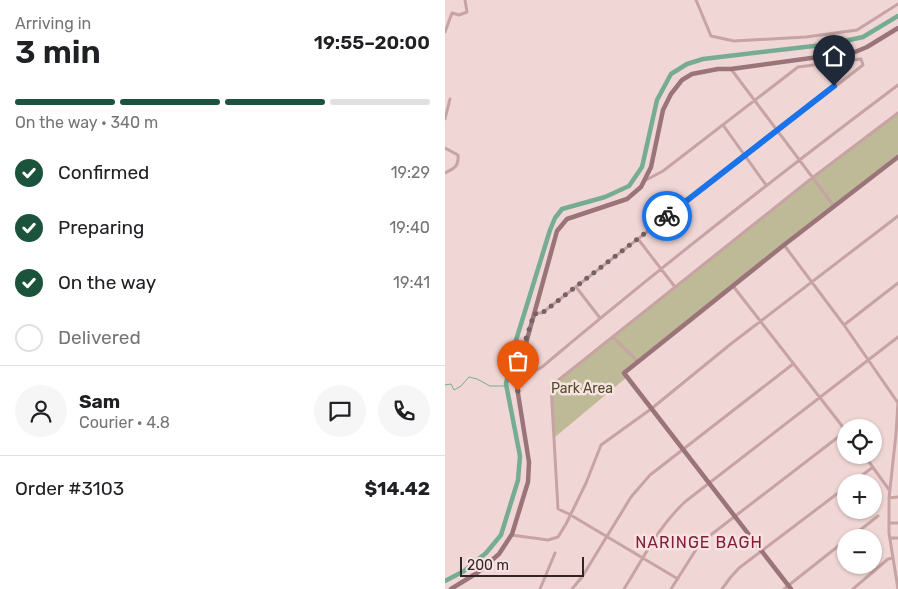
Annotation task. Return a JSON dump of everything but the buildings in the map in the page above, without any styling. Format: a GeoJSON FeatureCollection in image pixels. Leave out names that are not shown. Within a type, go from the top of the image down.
{"type":"FeatureCollection","features":[{"type":"Feature","properties":{"kind":"street"},"geometry":{"type":"LineString","coordinates":[[445,32],[452,13],[459,15],[467,12],[465,0]]}},
{"type":"Feature","properties":{"kind":"street"},"geometry":{"type":"LineString","coordinates":[[696,0],[711,36],[734,41],[806,37],[857,30],[898,4]]}},
{"type":"Feature","properties":{"kind":"street"},"geometry":{"type":"LineString","coordinates":[[451,589],[477,573],[499,554],[511,535],[528,482],[529,462],[517,376],[557,231],[567,219],[627,199],[641,187],[655,152],[663,110],[671,94],[682,80],[692,74],[855,52],[898,28]]}},
{"type":"Feature","properties":{"kind":"street"},"geometry":{"type":"LineString","coordinates":[[534,314],[542,313],[863,64],[861,59],[799,66],[663,171],[645,180]]}},
{"type":"Feature","properties":{"kind":"street"},"geometry":{"type":"LineString","coordinates":[[731,69],[834,206]]}},
{"type":"Feature","properties":{"kind":"street"},"geometry":{"type":"LineString","coordinates":[[517,376],[533,372],[542,367],[766,185],[898,85]]}},
{"type":"Feature","properties":{"kind":"street"},"geometry":{"type":"LineString","coordinates":[[445,119],[450,99]]}},
{"type":"Feature","properties":{"kind":"street"},"geometry":{"type":"LineString","coordinates":[[678,580],[607,536],[558,509],[551,386],[812,178],[898,113]]}},
{"type":"Feature","properties":{"kind":"street"},"geometry":{"type":"LineString","coordinates":[[723,125],[766,185]]}},
{"type":"Feature","properties":{"kind":"street"},"geometry":{"type":"LineString","coordinates":[[445,148],[458,155],[459,162],[456,168],[445,173]]}},
{"type":"Feature","properties":{"kind":"street"},"geometry":{"type":"LineString","coordinates":[[837,547],[788,588],[763,551],[624,373],[898,157]]}},
{"type":"Feature","properties":{"kind":"street"},"geometry":{"type":"LineString","coordinates":[[511,535],[547,540],[558,537],[586,483],[601,446],[898,216]]}},
{"type":"Feature","properties":{"kind":"street"},"geometry":{"type":"LineString","coordinates":[[638,239],[675,287]]}},
{"type":"Feature","properties":{"kind":"street"},"geometry":{"type":"LineString","coordinates":[[784,245],[844,325],[898,402],[897,434],[889,498],[890,538],[898,589]]}},
{"type":"Feature","properties":{"kind":"street"},"geometry":{"type":"LineString","coordinates":[[844,325],[898,283]]}},
{"type":"Feature","properties":{"kind":"street"},"geometry":{"type":"LineString","coordinates":[[733,286],[837,420]]}},
{"type":"Feature","properties":{"kind":"street"},"geometry":{"type":"LineString","coordinates":[[576,287],[600,318]]}},
{"type":"Feature","properties":{"kind":"street"},"geometry":{"type":"LineString","coordinates":[[613,337],[638,362]]}},
{"type":"Feature","properties":{"kind":"street"},"geometry":{"type":"LineString","coordinates":[[624,589],[673,512],[898,337]]}},
{"type":"Feature","properties":{"kind":"street"},"geometry":{"type":"LineString","coordinates":[[572,589],[582,577],[631,497],[650,475],[793,364]]}},
{"type":"Feature","properties":{"kind":"street"},"geometry":{"type":"LineString","coordinates":[[671,589],[697,548],[708,537],[837,438]]}},
{"type":"Feature","properties":{"kind":"street"},"geometry":{"type":"LineString","coordinates":[[871,464],[890,491]]}},
{"type":"Feature","properties":{"kind":"street"},"geometry":{"type":"LineString","coordinates":[[864,474],[873,467]]}},
{"type":"Feature","properties":{"kind":"street"},"geometry":{"type":"LineString","coordinates":[[722,589],[739,568],[837,494]]}},
{"type":"Feature","properties":{"kind":"street"},"geometry":{"type":"LineString","coordinates":[[889,498],[898,497]]}},
{"type":"Feature","properties":{"kind":"street"},"geometry":{"type":"LineString","coordinates":[[861,529],[874,519]]}},
{"type":"Feature","properties":{"kind":"street"},"geometry":{"type":"LineString","coordinates":[[889,523],[898,523]]}},
{"type":"Feature","properties":{"kind":"street"},"geometry":{"type":"LineString","coordinates":[[890,538],[898,538]]}},
{"type":"Feature","properties":{"kind":"street"},"geometry":{"type":"LineString","coordinates":[[540,589],[555,553]]}},
{"type":"Feature","properties":{"kind":"street"},"geometry":{"type":"LineString","coordinates":[[853,589],[888,559],[892,558]]}},
{"type":"Feature","properties":{"kind":"green space","name":"Park Area"},"geometry":{"type":"Polygon","coordinates":[[[898,113],[898,157],[624,373],[627,377],[555,437],[551,386],[812,178],[898,113]]]}},
{"type":"Feature","properties":{"kind":"waterway"},"geometry":{"type":"LineString","coordinates":[[445,581],[464,571],[486,553],[501,535],[518,480],[520,456],[506,384],[513,350],[550,230],[555,218],[562,209],[605,197],[629,186],[642,167],[657,100],[671,74],[687,64],[703,59],[831,44],[863,37],[898,16]]}},
{"type":"Feature","properties":{"kind":"waterway"},"geometry":{"type":"LineString","coordinates":[[445,385],[451,384],[454,390],[461,386],[469,377],[490,386],[507,386]]}},
{"type":"Feature","properties":{"kind":"way so far"},"geometry":{"type":"LineString","coordinates":[[518,391],[519,368],[534,314],[542,313],[667,216]]}},
{"type":"Feature","properties":{"kind":"district","name":"NARINGE BAGH"},"geometry":{"type":"Point","coordinates":[699,542]}},
{"type":"Feature","properties":{"kind":"route"},"geometry":{"type":"LineString","coordinates":[[667,216],[834,86]]}}]}
